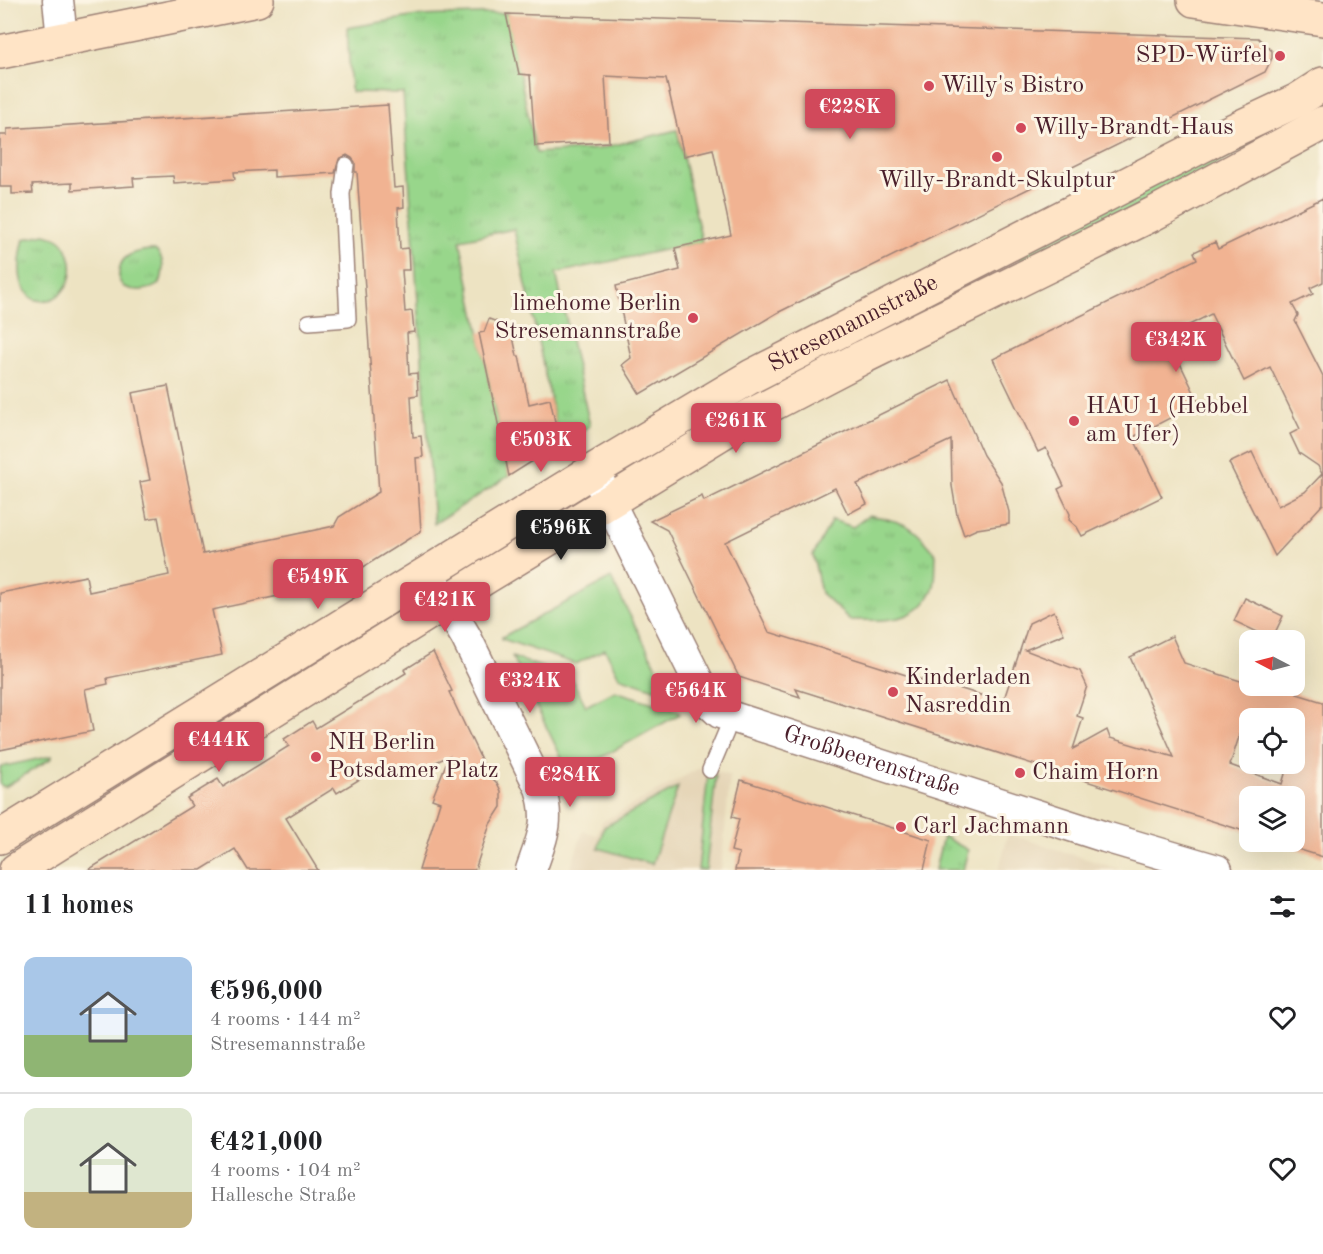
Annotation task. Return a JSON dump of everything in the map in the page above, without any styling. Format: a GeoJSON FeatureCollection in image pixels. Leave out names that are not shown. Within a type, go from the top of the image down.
{"type":"FeatureCollection","features":[{"type":"Feature","properties":{"kind":"main road"},"geometry":{"type":"LineString","coordinates":[[0,52],[257,0]]}},
{"type":"Feature","properties":{"kind":"main road"},"geometry":{"type":"LineString","coordinates":[[1194,0],[1323,19]]}},
{"type":"Feature","properties":{"kind":"main road","name":"Stresemannstraße"},"geometry":{"type":"LineString","coordinates":[[16,870],[746,418],[863,357],[1153,214],[1277,128],[1323,84]]}},
{"type":"Feature","properties":{"kind":"main road","name":"Stresemannstraße"},"geometry":{"type":"LineString","coordinates":[[0,837],[594,470],[752,376],[1221,136],[1323,123]]}},
{"type":"Feature","properties":{"kind":"street"},"geometry":{"type":"LineString","coordinates":[[58,0],[62,39]]}},
{"type":"Feature","properties":{"kind":"street","name":"Großbeerenstraße"},"geometry":{"type":"LineString","coordinates":[[594,470],[709,703],[720,714],[1105,837],[1217,870]]}},
{"type":"Feature","properties":{"kind":"street"},"geometry":{"type":"LineString","coordinates":[[428,573],[466,637],[543,796],[546,820],[531,870]]}},
{"type":"Feature","properties":{"kind":"lane"},"geometry":{"type":"LineString","coordinates":[[309,322],[348,319],[342,194],[345,165]]}},
{"type":"Feature","properties":{"kind":"lane"},"geometry":{"type":"LineString","coordinates":[[710,770],[726,732]]}},
{"type":"Feature","properties":{"kind":"shaded area"},"geometry":{"type":"Polygon","coordinates":[[[701,767],[730,776],[721,870],[570,870],[583,831],[597,835],[602,822],[701,767]]]}},
{"type":"Feature","properties":{"kind":"shaded area"},"geometry":{"type":"Polygon","coordinates":[[[1009,834],[1121,870],[999,870],[1009,834]]]}},
{"type":"Feature","properties":{"kind":"green space"},"geometry":{"type":"Polygon","coordinates":[[[507,13],[536,153],[598,149],[677,130],[702,242],[556,273],[590,426],[560,444],[514,229],[460,240],[509,476],[434,524],[403,93],[351,92],[347,28],[417,16],[507,13]]]}},
{"type":"Feature","properties":{"kind":"green space"},"geometry":{"type":"Polygon","coordinates":[[[1263,131],[1267,137],[1021,270],[1019,251],[1263,131]]]}},
{"type":"Feature","properties":{"kind":"green space"},"geometry":{"type":"Polygon","coordinates":[[[44,234],[56,237],[64,244],[68,252],[71,271],[67,286],[57,296],[45,301],[33,298],[24,288],[20,268],[24,239],[44,234]]]}},
{"type":"Feature","properties":{"kind":"green space"},"geometry":{"type":"Polygon","coordinates":[[[155,250],[161,257],[163,270],[160,283],[143,290],[124,287],[119,278],[121,263],[132,254],[155,250]]]}},
{"type":"Feature","properties":{"kind":"green space"},"geometry":{"type":"Polygon","coordinates":[[[869,515],[908,526],[936,555],[933,589],[926,601],[908,615],[887,620],[850,620],[821,593],[813,555],[832,520],[853,527],[869,515]]]}},
{"type":"Feature","properties":{"kind":"green space"},"geometry":{"type":"Polygon","coordinates":[[[611,578],[669,692],[666,693],[619,677],[605,649],[576,664],[502,639],[611,578]]]}},
{"type":"Feature","properties":{"kind":"green space"},"geometry":{"type":"Polygon","coordinates":[[[512,657],[571,677],[586,706],[615,691],[678,711],[680,714],[570,775],[512,657]]]}},
{"type":"Feature","properties":{"kind":"green space"},"geometry":{"type":"Polygon","coordinates":[[[52,756],[5,787],[0,785],[0,767],[52,756]]]}},
{"type":"Feature","properties":{"kind":"green space"},"geometry":{"type":"Polygon","coordinates":[[[708,774],[716,775],[706,870],[698,870],[708,774]]]}},
{"type":"Feature","properties":{"kind":"green space"},"geometry":{"type":"Polygon","coordinates":[[[678,787],[652,864],[598,848],[604,827],[678,787]]]}},
{"type":"Feature","properties":{"kind":"green space"},"geometry":{"type":"Polygon","coordinates":[[[943,836],[968,850],[963,870],[935,870],[943,836]]]}},
{"type":"Feature","properties":{"kind":"building"},"geometry":{"type":"Polygon","coordinates":[[[506,14],[1258,38],[1272,51],[1272,58],[1265,72],[777,313],[640,394],[622,365],[631,358],[616,286],[680,270],[675,248],[731,235],[713,149],[684,156],[666,79],[605,76],[609,142],[535,146],[530,75],[519,74],[506,14]]]}},
{"type":"Feature","properties":{"kind":"building"},"geometry":{"type":"Polygon","coordinates":[[[388,105],[394,188],[403,187],[404,207],[398,208],[400,249],[408,248],[409,270],[402,270],[405,312],[412,311],[414,332],[407,333],[409,374],[417,373],[418,395],[411,396],[413,437],[421,436],[423,457],[416,458],[421,531],[322,593],[321,587],[212,610],[222,655],[107,678],[108,684],[85,689],[93,731],[0,750],[0,593],[86,576],[89,592],[169,575],[158,517],[147,519],[140,482],[150,480],[132,393],[168,386],[203,554],[334,526],[339,517],[379,492],[357,172],[355,172],[355,162],[352,158],[347,155],[339,159],[335,173],[274,177],[274,170],[234,172],[235,179],[174,183],[173,176],[133,178],[134,186],[72,190],[72,183],[32,185],[33,193],[12,194],[12,187],[0,187],[0,135],[7,135],[7,129],[388,105]]]}},
{"type":"Feature","properties":{"kind":"building"},"geometry":{"type":"Polygon","coordinates":[[[1323,198],[1323,282],[1310,288],[1313,294],[1292,304],[1298,315],[1295,321],[1323,376],[1323,504],[1275,556],[1229,463],[1252,452],[1278,506],[1305,492],[1322,474],[1318,466],[1299,453],[1290,434],[1300,429],[1270,367],[1244,381],[1211,314],[1167,336],[1199,403],[1133,437],[1162,497],[1082,536],[1069,520],[1070,514],[1058,489],[1064,486],[1046,448],[1038,452],[993,359],[1197,259],[1194,252],[1215,242],[1218,249],[1323,198]]]}},
{"type":"Feature","properties":{"kind":"building"},"geometry":{"type":"Polygon","coordinates":[[[489,319],[511,327],[529,404],[550,399],[560,444],[509,476],[479,333],[484,332],[489,319]]]}},
{"type":"Feature","properties":{"kind":"building"},"geometry":{"type":"Polygon","coordinates":[[[950,380],[983,455],[1001,482],[1009,512],[1009,524],[977,529],[964,535],[957,515],[952,486],[951,440],[857,484],[867,504],[848,514],[835,488],[725,542],[769,632],[922,680],[923,677],[1003,702],[1029,623],[1054,611],[1064,634],[1025,650],[1080,671],[1087,686],[1077,716],[1083,718],[1073,749],[1107,730],[1110,738],[1174,757],[1130,657],[1172,636],[1184,663],[1239,680],[1239,696],[1304,696],[1323,702],[1323,857],[1305,851],[1305,786],[1239,786],[1239,830],[796,689],[800,697],[739,677],[667,530],[650,521],[702,496],[704,501],[950,380]]]}},
{"type":"Feature","properties":{"kind":"building"},"geometry":{"type":"Polygon","coordinates":[[[1245,598],[1283,616],[1276,630],[1253,630],[1234,621],[1245,598]]]}},
{"type":"Feature","properties":{"kind":"building"},"geometry":{"type":"Polygon","coordinates":[[[433,652],[452,691],[449,692],[488,774],[501,791],[501,807],[490,824],[475,870],[419,870],[440,802],[432,799],[449,756],[400,779],[383,765],[337,793],[334,788],[286,818],[318,870],[248,870],[235,849],[201,870],[88,870],[192,806],[187,798],[218,779],[223,787],[289,746],[284,739],[312,721],[316,728],[406,673],[404,670],[433,652]]]}},
{"type":"Feature","properties":{"kind":"building"},"geometry":{"type":"Polygon","coordinates":[[[741,780],[931,840],[924,870],[735,870],[739,853],[731,851],[739,819],[732,817],[741,780]]]}},
{"type":"Feature","properties":{"kind":"place","name":"SPD-Würfel"},"geometry":{"type":"Point","coordinates":[1280,56]}},
{"type":"Feature","properties":{"kind":"place","name":"Willy's Bistro"},"geometry":{"type":"Point","coordinates":[929,86]}},
{"type":"Feature","properties":{"kind":"place","name":"Willy-Brandt-Haus"},"geometry":{"type":"Point","coordinates":[1021,128]}},
{"type":"Feature","properties":{"kind":"place","name":"Willy-Brandt-Skulptur"},"geometry":{"type":"Point","coordinates":[997,157]}},
{"type":"Feature","properties":{"kind":"place","name":"limehome Berlin Stresemannstraße"},"geometry":{"type":"Point","coordinates":[693,318]}},
{"type":"Feature","properties":{"kind":"place","name":"HAU 1 (Hebbel am Ufer)"},"geometry":{"type":"Point","coordinates":[1074,421]}},
{"type":"Feature","properties":{"kind":"place","name":"Kinderladen Nasreddin"},"geometry":{"type":"Point","coordinates":[893,692]}},
{"type":"Feature","properties":{"kind":"place","name":"NH Berlin Potsdamer Platz"},"geometry":{"type":"Point","coordinates":[316,757]}},
{"type":"Feature","properties":{"kind":"place","name":"Chaim Horn"},"geometry":{"type":"Point","coordinates":[1020,773]}},
{"type":"Feature","properties":{"kind":"place","name":"Carl Jachmann"},"geometry":{"type":"Point","coordinates":[901,827]}}]}
